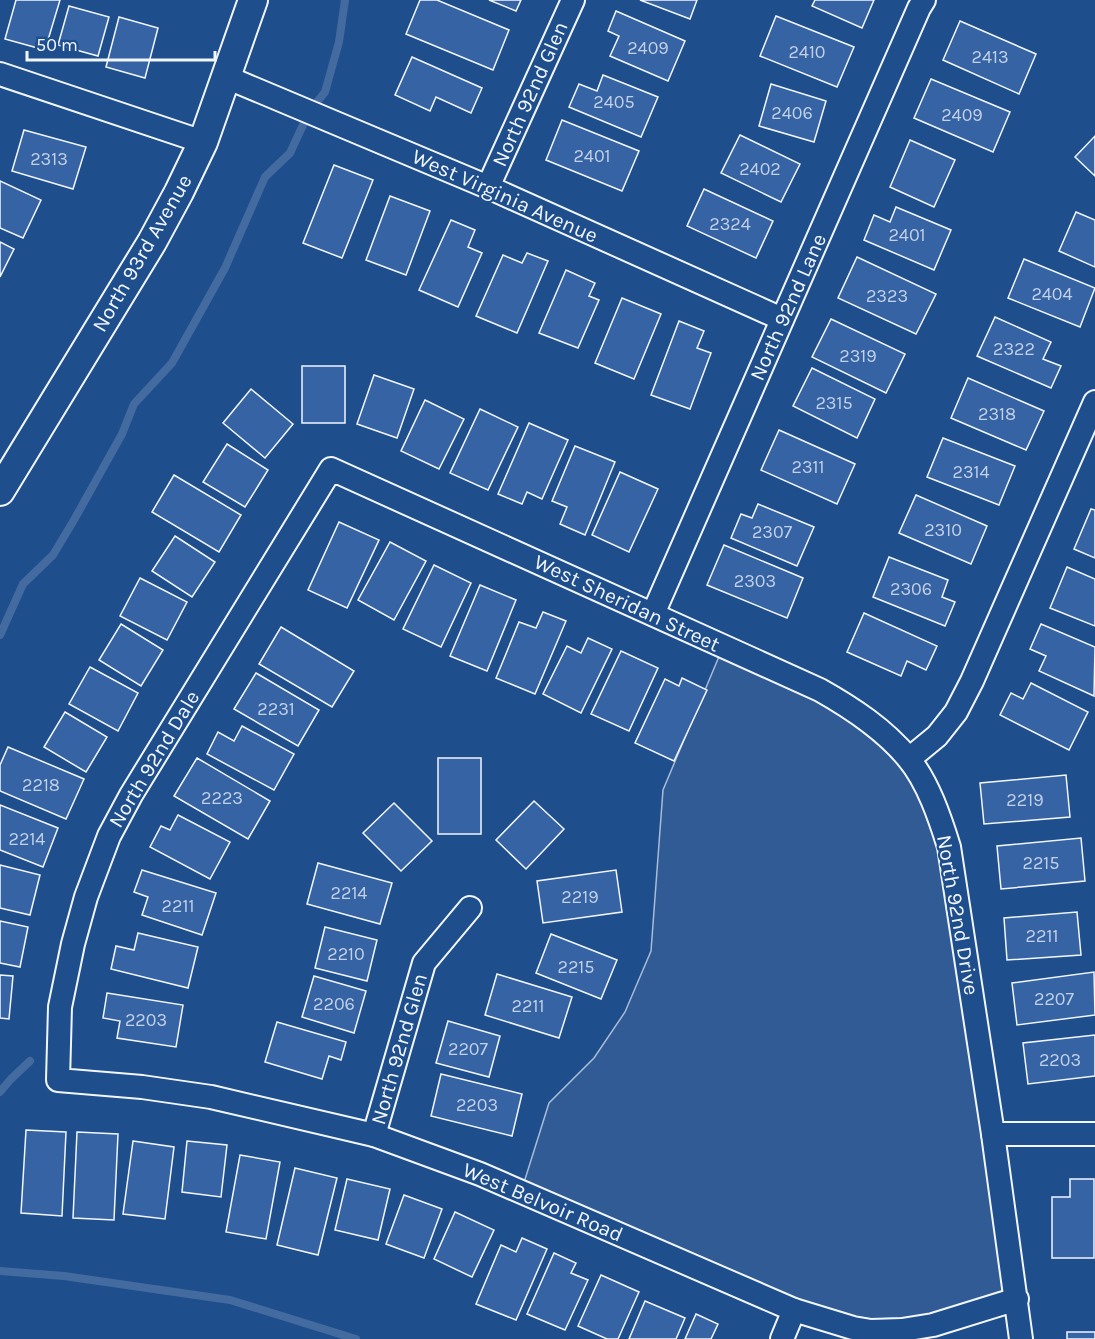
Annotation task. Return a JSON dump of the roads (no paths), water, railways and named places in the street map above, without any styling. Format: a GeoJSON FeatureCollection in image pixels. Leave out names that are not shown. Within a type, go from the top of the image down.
{"type":"FeatureCollection","features":[{"type":"Feature","properties":{"kind":"street","name":"North 93rd Avenue"},"geometry":{"type":"LineString","coordinates":[[0,491],[152,242],[203,142],[253,0]]}},
{"type":"Feature","properties":{"kind":"street","name":"North 92nd Glen"},"geometry":{"type":"LineString","coordinates":[[488,188],[573,0]]}},
{"type":"Feature","properties":{"kind":"street","name":"North 92nd Lane"},"geometry":{"type":"LineString","coordinates":[[653,614],[924,0]]}},
{"type":"Feature","properties":{"kind":"street","name":"West Virginia Avenue"},"geometry":{"type":"LineString","coordinates":[[226,77],[488,188],[782,319]]}},
{"type":"Feature","properties":{"kind":"street"},"geometry":{"type":"LineString","coordinates":[[3,81],[203,142]]}},
{"type":"Feature","properties":{"kind":"street"},"geometry":{"type":"LineString","coordinates":[[909,759],[937,736],[956,712],[1095,402]]}},
{"type":"Feature","properties":{"kind":"street","name":"West Sheridan Street"},"geometry":{"type":"LineString","coordinates":[[331,469],[820,690],[845,704],[877,728],[909,759]]}},
{"type":"Feature","properties":{"kind":"street","name":"North 92nd Dale"},"geometry":{"type":"LineString","coordinates":[[58,1080],[60,1007],[73,944],[86,897],[109,836],[137,785],[331,469]]}},
{"type":"Feature","properties":{"kind":"street","name":"North 92nd Drive"},"geometry":{"type":"LineString","coordinates":[[909,759],[926,788],[949,847],[993,1134],[1021,1339]]}},
{"type":"Feature","properties":{"kind":"street","name":"North 92nd Glen"},"geometry":{"type":"LineString","coordinates":[[374,1135],[424,963],[470,908]]}},
{"type":"Feature","properties":{"kind":"street","name":"West Belvoir Road"},"geometry":{"type":"LineString","coordinates":[[58,1080],[142,1087],[212,1097],[374,1135],[480,1174],[794,1310],[871,1331],[902,1330],[933,1325],[1017,1299]]}},
{"type":"Feature","properties":{"kind":"street"},"geometry":{"type":"LineString","coordinates":[[993,1134],[1095,1134]]}},
{"type":"Feature","properties":{"kind":"street"},"geometry":{"type":"LineString","coordinates":[[782,1339],[794,1310]]}},
{"type":"Feature","properties":{"kind":"waterway"},"geometry":{"type":"LineString","coordinates":[[0,635],[23,584],[53,555],[74,520],[122,434],[134,404],[172,363],[225,268],[265,177],[290,153],[309,112],[325,92],[339,42],[345,0]]}},
{"type":"Feature","properties":{"kind":"waterway"},"geometry":{"type":"LineString","coordinates":[[0,1092],[30,1061]]}},
{"type":"Feature","properties":{"kind":"waterway"},"geometry":{"type":"LineString","coordinates":[[0,1271],[64,1276],[230,1300],[356,1339]]}}]}
